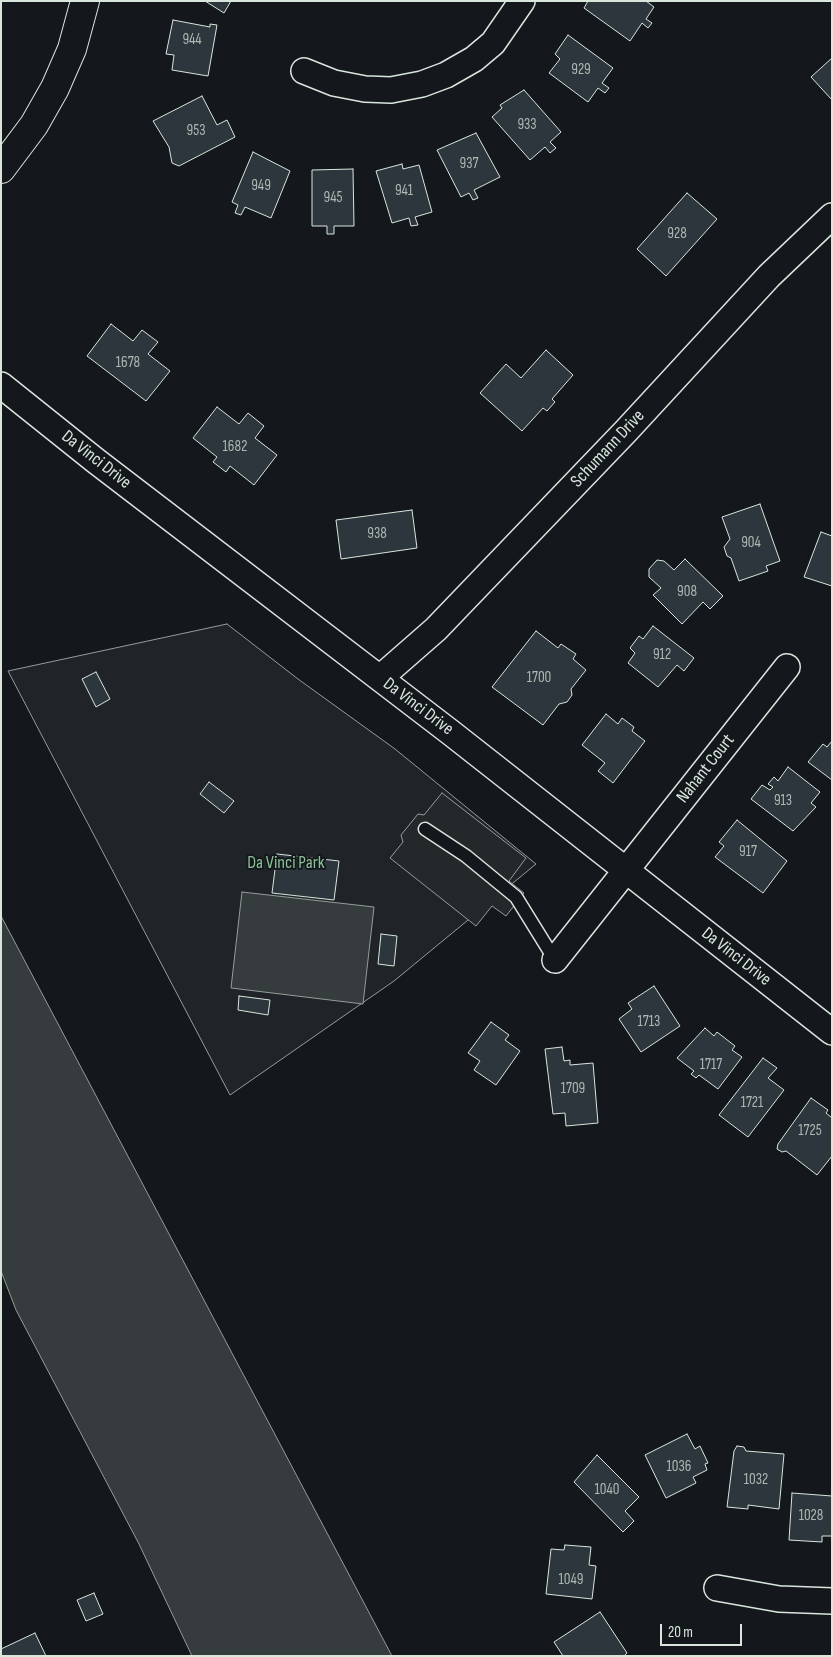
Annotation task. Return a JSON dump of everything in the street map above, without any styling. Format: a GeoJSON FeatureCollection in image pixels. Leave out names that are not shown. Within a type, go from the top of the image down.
{"type":"FeatureCollection","features":[{"type":"Feature","properties":{"kind":"street"},"geometry":{"type":"LineString","coordinates":[[1,169],[34,125],[55,88],[72,49],[85,1]]}},
{"type":"Feature","properties":{"kind":"street"},"geometry":{"type":"LineString","coordinates":[[304,71],[334,83],[365,89],[391,90],[422,84],[446,76],[474,59],[493,43],[522,1]]}},
{"type":"Feature","properties":{"kind":"street","name":"Schumann Drive"},"geometry":{"type":"LineString","coordinates":[[380,678],[436,630],[626,431],[769,276],[832,216]]}},
{"type":"Feature","properties":{"kind":"street","name":"Da Vinci Drive"},"geometry":{"type":"LineString","coordinates":[[1,385],[380,678],[832,1032]]}},
{"type":"Feature","properties":{"kind":"street","name":"Nahant Court"},"geometry":{"type":"LineString","coordinates":[[555,960],[787,668]]}},
{"type":"Feature","properties":{"kind":"street"},"geometry":{"type":"LineString","coordinates":[[717,1588],[779,1599],[832,1601]]}},
{"type":"Feature","properties":{"kind":"lane"},"geometry":{"type":"LineString","coordinates":[[425,829],[466,856],[516,897],[555,960]]}},
{"type":"Feature","properties":{"kind":"green space","name":"Da Vinci Park"},"geometry":{"type":"Polygon","coordinates":[[[227,624],[298,679],[395,749],[536,864],[394,981],[230,1095],[8,671],[227,624]]]}},
{"type":"Feature","properties":{"kind":"shaded area"},"geometry":{"type":"Polygon","coordinates":[[[442,793],[526,858],[509,881],[524,893],[506,916],[492,906],[476,926],[390,858],[403,842],[401,835],[418,814],[424,815],[442,793]]]}},
{"type":"Feature","properties":{"kind":"shaded area"},"geometry":{"type":"Polygon","coordinates":[[[242,892],[374,907],[363,1004],[231,988],[242,892]]]}},
{"type":"Feature","properties":{"kind":"shaded area"},"geometry":{"type":"Polygon","coordinates":[[[1,916],[392,1656],[192,1656],[139,1544],[16,1310],[1,1271],[1,916]]]}},
{"type":"Feature","properties":{"kind":"building"},"geometry":{"type":"Polygon","coordinates":[[[205,1],[231,1],[224,13],[205,1]]]}},
{"type":"Feature","properties":{"kind":"building"},"geometry":{"type":"Polygon","coordinates":[[[588,1],[646,1],[654,7],[646,19],[652,23],[648,28],[642,23],[630,41],[584,8],[588,1]]]}},
{"type":"Feature","properties":{"kind":"building"},"geometry":{"type":"Polygon","coordinates":[[[173,20],[210,27],[210,24],[217,25],[208,76],[172,70],[174,55],[166,54],[173,20]]]}},
{"type":"Feature","properties":{"kind":"building"},"geometry":{"type":"Polygon","coordinates":[[[568,35],[613,68],[602,83],[609,88],[605,93],[598,88],[588,102],[549,73],[560,59],[555,54],[568,35]]]}},
{"type":"Feature","properties":{"kind":"building"},"geometry":{"type":"Polygon","coordinates":[[[832,58],[832,100],[811,77],[832,58]]]}},
{"type":"Feature","properties":{"kind":"building"},"geometry":{"type":"Polygon","coordinates":[[[524,90],[561,132],[550,142],[556,148],[550,153],[545,147],[530,160],[492,117],[502,108],[500,105],[524,90]]]}},
{"type":"Feature","properties":{"kind":"building"},"geometry":{"type":"Polygon","coordinates":[[[202,96],[217,125],[227,120],[235,137],[179,166],[172,163],[169,147],[153,121],[202,96]]]}},
{"type":"Feature","properties":{"kind":"building"},"geometry":{"type":"Polygon","coordinates":[[[476,133],[500,177],[474,190],[478,198],[473,200],[469,193],[461,197],[437,150],[476,133]]]}},
{"type":"Feature","properties":{"kind":"building"},"geometry":{"type":"Polygon","coordinates":[[[253,152],[290,171],[271,218],[245,207],[241,215],[235,213],[238,205],[232,202],[253,152]]]}},
{"type":"Feature","properties":{"kind":"building"},"geometry":{"type":"Polygon","coordinates":[[[402,164],[403,169],[419,165],[432,212],[415,217],[418,225],[411,226],[409,218],[392,223],[376,171],[402,164]]]}},
{"type":"Feature","properties":{"kind":"building"},"geometry":{"type":"Polygon","coordinates":[[[353,169],[354,226],[334,226],[334,234],[327,234],[327,226],[312,226],[312,170],[353,169]]]}},
{"type":"Feature","properties":{"kind":"building"},"geometry":{"type":"Polygon","coordinates":[[[687,193],[717,219],[666,276],[637,249],[687,193]]]}},
{"type":"Feature","properties":{"kind":"building"},"geometry":{"type":"Polygon","coordinates":[[[111,324],[133,341],[142,330],[158,342],[148,354],[170,371],[146,401],[87,356],[111,324]]]}},
{"type":"Feature","properties":{"kind":"building"},"geometry":{"type":"Polygon","coordinates":[[[546,350],[573,375],[552,399],[555,402],[547,411],[543,408],[522,431],[480,393],[506,364],[521,378],[546,350]]]}},
{"type":"Feature","properties":{"kind":"building"},"geometry":{"type":"Polygon","coordinates":[[[217,407],[239,424],[248,413],[264,426],[255,438],[277,455],[254,485],[230,466],[226,472],[213,462],[217,457],[193,438],[217,407]]]}},
{"type":"Feature","properties":{"kind":"building"},"geometry":{"type":"Polygon","coordinates":[[[760,504],[780,561],[766,566],[768,571],[739,581],[731,558],[727,556],[724,547],[730,539],[722,517],[760,504]]]}},
{"type":"Feature","properties":{"kind":"building"},"geometry":{"type":"Polygon","coordinates":[[[412,510],[417,548],[341,559],[336,520],[412,510]]]}},
{"type":"Feature","properties":{"kind":"building"},"geometry":{"type":"Polygon","coordinates":[[[821,532],[832,536],[832,586],[804,577],[821,532]]]}},
{"type":"Feature","properties":{"kind":"building"},"geometry":{"type":"Polygon","coordinates":[[[685,559],[723,596],[710,609],[703,602],[682,624],[653,595],[661,588],[649,577],[649,569],[657,560],[664,561],[674,570],[685,559]]]}},
{"type":"Feature","properties":{"kind":"building"},"geometry":{"type":"Polygon","coordinates":[[[653,626],[694,658],[684,671],[677,665],[658,687],[628,663],[635,653],[630,648],[639,636],[643,639],[653,626]]]}},
{"type":"Feature","properties":{"kind":"building"},"geometry":{"type":"Polygon","coordinates":[[[536,631],[558,648],[561,644],[576,654],[573,659],[586,670],[571,689],[572,695],[567,702],[559,704],[543,725],[492,687],[536,631]]]}},
{"type":"Feature","properties":{"kind":"building"},"geometry":{"type":"Polygon","coordinates":[[[96,672],[110,699],[96,707],[82,679],[96,672]]]}},
{"type":"Feature","properties":{"kind":"building"},"geometry":{"type":"Polygon","coordinates":[[[606,714],[618,724],[622,718],[634,727],[632,731],[645,741],[613,783],[598,771],[605,763],[582,745],[606,714]]]}},
{"type":"Feature","properties":{"kind":"building"},"geometry":{"type":"Polygon","coordinates":[[[832,741],[832,780],[808,762],[823,744],[827,747],[832,741]]]}},
{"type":"Feature","properties":{"kind":"building"},"geometry":{"type":"Polygon","coordinates":[[[788,767],[820,792],[811,803],[816,807],[793,831],[751,799],[762,785],[770,790],[773,787],[768,784],[774,777],[778,781],[788,767]]]}},
{"type":"Feature","properties":{"kind":"building"},"geometry":{"type":"Polygon","coordinates":[[[209,782],[234,801],[224,813],[200,794],[209,782]]]}},
{"type":"Feature","properties":{"kind":"building"},"geometry":{"type":"Polygon","coordinates":[[[737,820],[787,861],[763,893],[715,857],[724,846],[719,842],[737,820]]]}},
{"type":"Feature","properties":{"kind":"building"},"geometry":{"type":"Polygon","coordinates":[[[277,854],[339,861],[334,900],[272,893],[277,854]]]}},
{"type":"Feature","properties":{"kind":"building"},"geometry":{"type":"Polygon","coordinates":[[[381,934],[397,936],[394,966],[378,964],[381,934]]]}},
{"type":"Feature","properties":{"kind":"building"},"geometry":{"type":"Polygon","coordinates":[[[654,986],[680,1026],[641,1052],[619,1019],[632,1009],[628,1003],[654,986]]]}},
{"type":"Feature","properties":{"kind":"building"},"geometry":{"type":"Polygon","coordinates":[[[239,996],[270,1000],[268,1015],[238,1010],[239,996]]]}},
{"type":"Feature","properties":{"kind":"building"},"geometry":{"type":"Polygon","coordinates":[[[491,1022],[509,1035],[505,1040],[520,1051],[496,1085],[474,1070],[480,1061],[468,1053],[491,1022]]]}},
{"type":"Feature","properties":{"kind":"building"},"geometry":{"type":"Polygon","coordinates":[[[705,1028],[714,1036],[717,1032],[735,1046],[732,1050],[742,1057],[718,1089],[699,1075],[696,1078],[691,1074],[694,1071],[677,1058],[705,1028]]]}},
{"type":"Feature","properties":{"kind":"building"},"geometry":{"type":"Polygon","coordinates":[[[562,1047],[564,1061],[570,1060],[570,1065],[593,1063],[598,1123],[566,1126],[565,1113],[553,1114],[545,1049],[562,1047]]]}},
{"type":"Feature","properties":{"kind":"building"},"geometry":{"type":"Polygon","coordinates":[[[763,1058],[777,1068],[768,1078],[784,1090],[748,1137],[719,1115],[763,1058]]]}},
{"type":"Feature","properties":{"kind":"building"},"geometry":{"type":"Polygon","coordinates":[[[811,1098],[828,1110],[826,1113],[832,1118],[832,1156],[817,1175],[786,1151],[782,1152],[777,1149],[778,1144],[811,1098]]]}},
{"type":"Feature","properties":{"kind":"building"},"geometry":{"type":"Polygon","coordinates":[[[687,1434],[695,1449],[700,1446],[708,1463],[705,1464],[707,1470],[693,1477],[696,1483],[666,1498],[645,1455],[687,1434]]]}},
{"type":"Feature","properties":{"kind":"building"},"geometry":{"type":"Polygon","coordinates":[[[737,1446],[744,1447],[746,1451],[784,1454],[779,1509],[748,1505],[748,1509],[727,1507],[734,1451],[737,1446]]]}},
{"type":"Feature","properties":{"kind":"building"},"geometry":{"type":"Polygon","coordinates":[[[597,1455],[639,1497],[625,1511],[634,1521],[623,1532],[574,1482],[597,1455]]]}},
{"type":"Feature","properties":{"kind":"building"},"geometry":{"type":"Polygon","coordinates":[[[792,1493],[832,1496],[832,1536],[822,1536],[822,1542],[789,1540],[792,1493]]]}},
{"type":"Feature","properties":{"kind":"building"},"geometry":{"type":"Polygon","coordinates":[[[565,1545],[591,1547],[589,1565],[596,1566],[592,1599],[546,1594],[551,1549],[564,1550],[565,1545]]]}},
{"type":"Feature","properties":{"kind":"building"},"geometry":{"type":"Polygon","coordinates":[[[94,1593],[103,1614],[86,1621],[77,1600],[94,1593]]]}},
{"type":"Feature","properties":{"kind":"building"},"geometry":{"type":"Polygon","coordinates":[[[600,1612],[627,1653],[624,1656],[563,1656],[554,1642],[600,1612]]]}},
{"type":"Feature","properties":{"kind":"building"},"geometry":{"type":"Polygon","coordinates":[[[35,1633],[46,1656],[1,1656],[1,1649],[35,1633]]]}}]}
